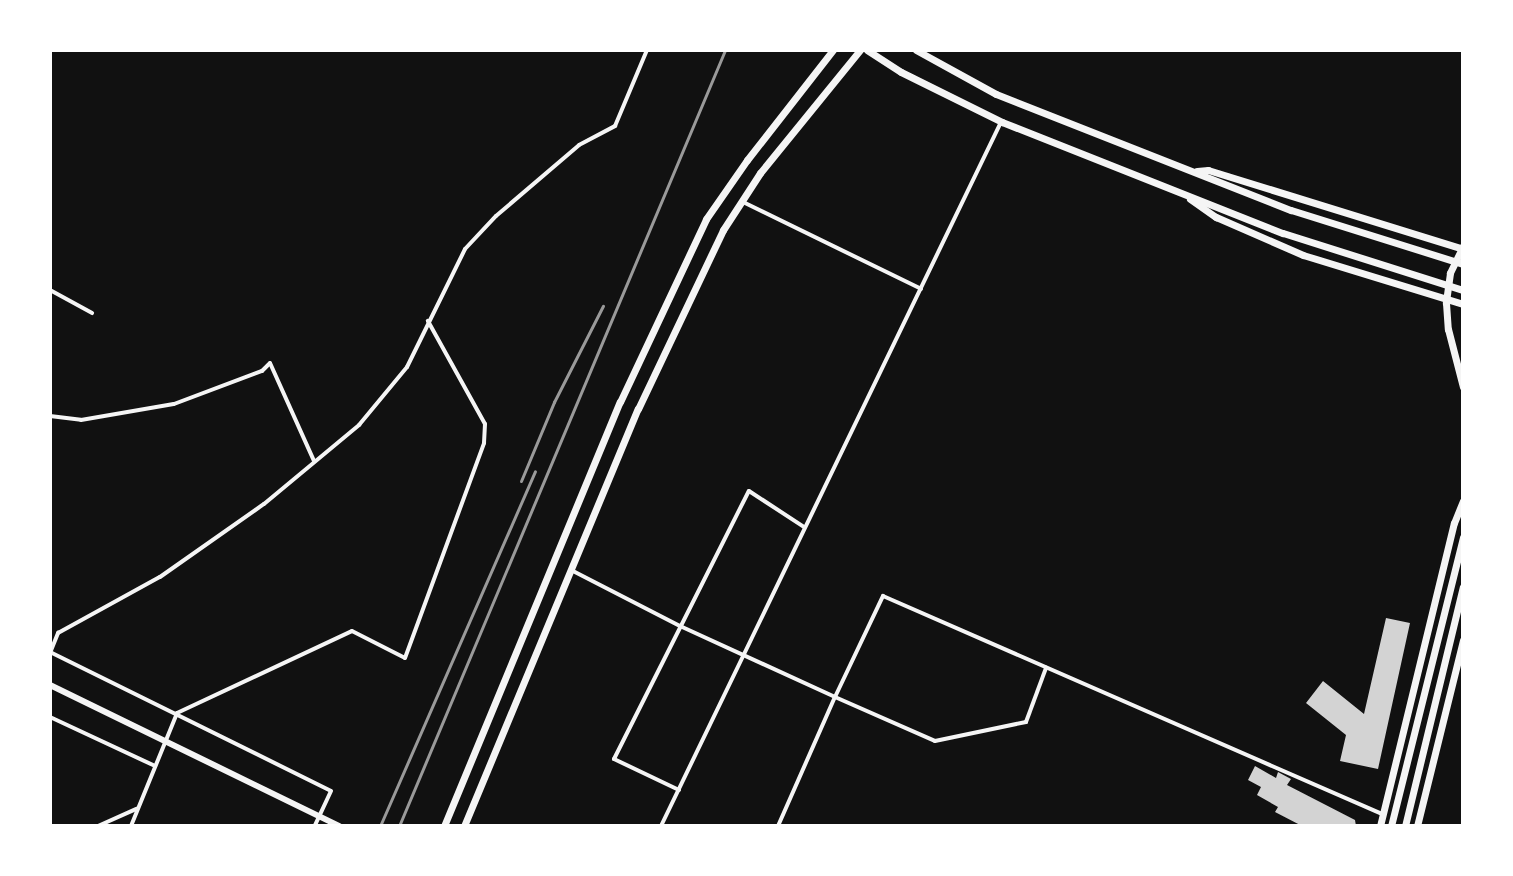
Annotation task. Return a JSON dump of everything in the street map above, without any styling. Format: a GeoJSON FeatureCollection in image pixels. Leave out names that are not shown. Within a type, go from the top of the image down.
{"type":"FeatureCollection","features":[{"type":"Feature","properties":{"kind":"main road"},"geometry":{"type":"LineString","coordinates":[[444,826],[620,402],[706,219],[747,160],[833,50]]}},
{"type":"Feature","properties":{"kind":"main road"},"geometry":{"type":"LineString","coordinates":[[464,826],[644,395],[723,230],[860,50]]}},
{"type":"Feature","properties":{"kind":"main road"},"geometry":{"type":"LineString","coordinates":[[867,50],[901,72],[1002,122],[1283,233],[1463,290]]}},
{"type":"Feature","properties":{"kind":"main road"},"geometry":{"type":"LineString","coordinates":[[916,50],[996,94],[1291,210],[1463,264]]}},
{"type":"Feature","properties":{"kind":"main road"},"geometry":{"type":"LineString","coordinates":[[1193,171],[1208,170],[1463,248],[1450,273],[1446,303],[1448,329],[1463,387]]}},
{"type":"Feature","properties":{"kind":"main road"},"geometry":{"type":"LineString","coordinates":[[1182,193],[1216,217],[1303,255],[1463,304]]}},
{"type":"Feature","properties":{"kind":"main road"},"geometry":{"type":"LineString","coordinates":[[1380,826],[1454,523],[1463,501]]}},
{"type":"Feature","properties":{"kind":"main road"},"geometry":{"type":"LineString","coordinates":[[1391,826],[1463,537]]}},
{"type":"Feature","properties":{"kind":"main road"},"geometry":{"type":"LineString","coordinates":[[1405,826],[1463,587]]}},
{"type":"Feature","properties":{"kind":"main road"},"geometry":{"type":"LineString","coordinates":[[1417,826],[1460,667],[1463,640]]}},
{"type":"Feature","properties":{"kind":"main road"},"geometry":{"type":"LineString","coordinates":[[50,685],[339,826]]}},
{"type":"Feature","properties":{"kind":"street"},"geometry":{"type":"LineString","coordinates":[[315,826],[331,791],[50,652],[58,633],[160,577],[264,504],[359,425],[407,367],[465,249],[496,216],[579,145],[615,126],[647,50]]}},
{"type":"Feature","properties":{"kind":"street"},"geometry":{"type":"LineString","coordinates":[[661,826],[1002,122]]}},
{"type":"Feature","properties":{"kind":"street"},"geometry":{"type":"LineString","coordinates":[[742,202],[921,289]]}},
{"type":"Feature","properties":{"kind":"street"},"geometry":{"type":"LineString","coordinates":[[50,290],[92,313]]}},
{"type":"Feature","properties":{"kind":"street"},"geometry":{"type":"LineString","coordinates":[[131,826],[177,713],[352,631],[405,658],[484,443],[485,424],[428,321]]}},
{"type":"Feature","properties":{"kind":"street"},"geometry":{"type":"LineString","coordinates":[[50,416],[81,420],[174,404],[262,371],[270,363],[314,462]]}},
{"type":"Feature","properties":{"kind":"street"},"geometry":{"type":"LineString","coordinates":[[679,790],[614,759],[749,491],[805,527]]}},
{"type":"Feature","properties":{"kind":"street"},"geometry":{"type":"LineString","coordinates":[[571,570],[743,656],[935,741],[1026,722],[1046,668]]}},
{"type":"Feature","properties":{"kind":"street"},"geometry":{"type":"LineString","coordinates":[[778,826],[883,596],[1382,814]]}},
{"type":"Feature","properties":{"kind":"street"},"geometry":{"type":"LineString","coordinates":[[50,717],[155,766]]}},
{"type":"Feature","properties":{"kind":"street"},"geometry":{"type":"LineString","coordinates":[[98,826],[138,808]]}},
{"type":"Feature","properties":{"kind":"building"},"geometry":{"type":"Polygon","coordinates":[[[1386,618],[1410,623],[1378,769],[1340,761],[1346,735],[1306,703],[1323,681],[1364,714],[1386,618]]]}},
{"type":"Feature","properties":{"kind":"building"},"geometry":{"type":"Polygon","coordinates":[[[1255,766],[1276,778],[1278,772],[1291,779],[1287,785],[1355,820],[1356,826],[1302,826],[1275,812],[1278,807],[1257,795],[1261,787],[1248,780],[1255,766]]]}},
{"type":"Feature","properties":{"kind":"railway"},"geometry":{"type":"LineString","coordinates":[[399,826],[725,50]]}},
{"type":"Feature","properties":{"kind":"railway"},"geometry":{"type":"LineString","coordinates":[[521,481],[554,402],[603,306]]}},
{"type":"Feature","properties":{"kind":"railway"},"geometry":{"type":"LineString","coordinates":[[380,826],[535,471]]}}]}
